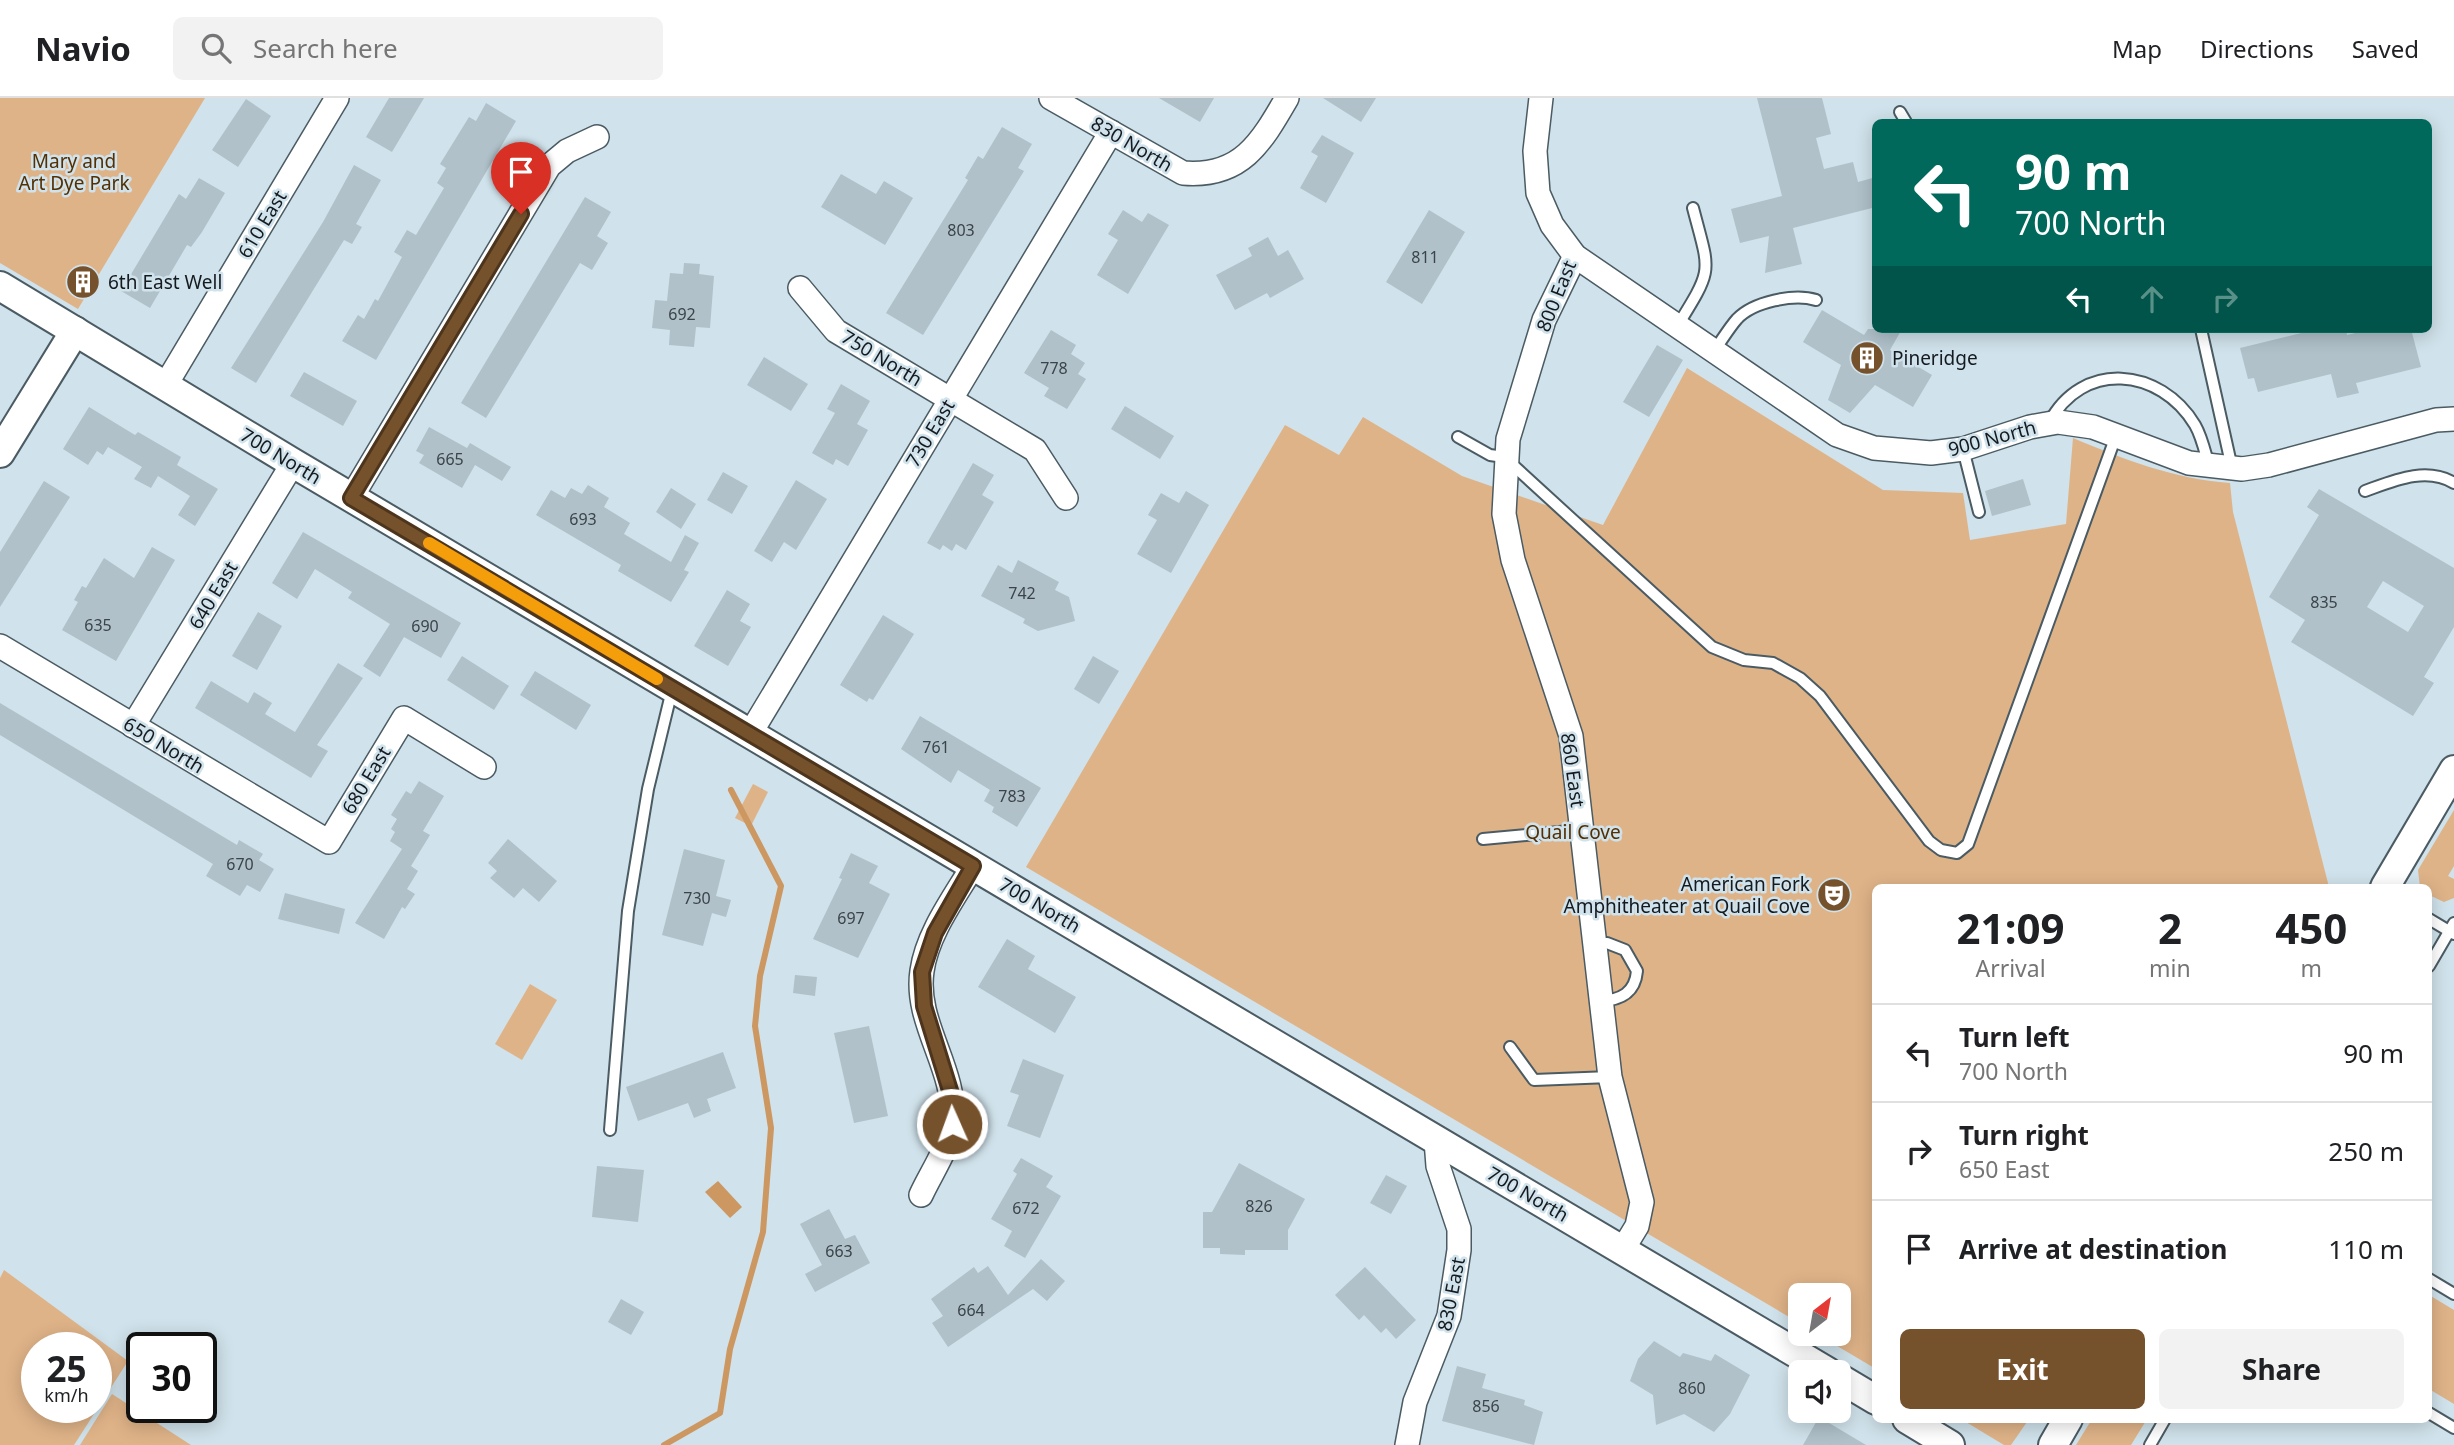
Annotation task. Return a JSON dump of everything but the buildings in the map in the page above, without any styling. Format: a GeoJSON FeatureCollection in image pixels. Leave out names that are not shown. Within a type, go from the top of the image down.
{"type":"FeatureCollection","features":[{"type":"Feature","properties":{"kind":"street","name":"610 East"},"geometry":{"type":"LineString","coordinates":[[166,386],[337,98]]}},
{"type":"Feature","properties":{"kind":"street","name":"830 North"},"geometry":{"type":"LineString","coordinates":[[1051,98],[1183,173],[1217,172],[1239,163],[1270,128],[1287,98]]}},
{"type":"Feature","properties":{"kind":"street","name":"800 East"},"geometry":{"type":"LineString","coordinates":[[1504,457],[1544,320],[1575,256],[1552,225],[1538,193],[1535,151],[1541,98]]}},
{"type":"Feature","properties":{"kind":"street","name":"730 East"},"geometry":{"type":"LineString","coordinates":[[750,734],[1111,132]]}},
{"type":"Feature","properties":{"kind":"street"},"geometry":{"type":"LineString","coordinates":[[351,498],[549,166],[567,151],[597,137]]}},
{"type":"Feature","properties":{"kind":"street","name":"900 North"},"geometry":{"type":"LineString","coordinates":[[1575,256],[1815,422],[1856,443],[1903,453],[1963,449],[2049,423],[2079,424],[2175,458],[2232,468],[2269,465],[2436,420],[2454,419]]}},
{"type":"Feature","properties":{"kind":"street","name":"700 North"},"geometry":{"type":"LineString","coordinates":[[0,286],[351,498],[1808,1360]]}},
{"type":"Feature","properties":{"kind":"street","name":"750 North"},"geometry":{"type":"LineString","coordinates":[[800,288],[836,331],[1035,450],[1066,498]]}},
{"type":"Feature","properties":{"kind":"street"},"geometry":{"type":"LineString","coordinates":[[0,453],[75,331]]}},
{"type":"Feature","properties":{"kind":"street","name":"860 East"},"geometry":{"type":"LineString","coordinates":[[1504,457],[1506,535],[1570,736],[1610,1077],[1642,1202],[1637,1226],[1623,1249]]}},
{"type":"Feature","properties":{"kind":"street","name":"640 East"},"geometry":{"type":"LineString","coordinates":[[133,726],[293,463]]}},
{"type":"Feature","properties":{"kind":"street","name":"650 North"},"geometry":{"type":"LineString","coordinates":[[0,646],[329,842]]}},
{"type":"Feature","properties":{"kind":"street","name":"680 East"},"geometry":{"type":"LineString","coordinates":[[329,842],[404,718],[484,767]]}},
{"type":"Feature","properties":{"kind":"street"},"geometry":{"type":"LineString","coordinates":[[2387,884],[2454,770]]}},
{"type":"Feature","properties":{"kind":"street"},"geometry":{"type":"LineString","coordinates":[[921,1195],[952,1124],[948,1074],[924,1006],[922,972],[935,933],[973,866]]}},
{"type":"Feature","properties":{"kind":"street","name":"830 East"},"geometry":{"type":"LineString","coordinates":[[1407,1445],[1416,1402],[1449,1316],[1460,1250],[1459,1229],[1438,1166],[1436,1140]]}},
{"type":"Feature","properties":{"kind":"street"},"geometry":{"type":"LineString","coordinates":[[1851,1385],[1872,1399]]}},
{"type":"Feature","properties":{"kind":"street"},"geometry":{"type":"LineString","coordinates":[[1915,1423],[1951,1445]]}},
{"type":"Feature","properties":{"kind":"street"},"geometry":{"type":"LineString","coordinates":[[2053,1445],[2066,1423]]}},
{"type":"Feature","properties":{"kind":"lane"},"geometry":{"type":"LineString","coordinates":[[1678,325],[1704,283],[1708,266],[1693,208]]}},
{"type":"Feature","properties":{"kind":"lane"},"geometry":{"type":"LineString","coordinates":[[1714,351],[1739,317],[1751,310],[1786,298],[1803,296],[1816,300]]}},
{"type":"Feature","properties":{"kind":"lane"},"geometry":{"type":"LineString","coordinates":[[2202,333],[2232,468]]}},
{"type":"Feature","properties":{"kind":"lane"},"geometry":{"type":"LineString","coordinates":[[2049,423],[2060,403],[2090,383],[2122,379],[2145,384],[2166,394],[2182,408],[2195,425],[2209,466]]}},
{"type":"Feature","properties":{"kind":"lane"},"geometry":{"type":"LineString","coordinates":[[1458,437],[1490,455],[1504,457],[1712,647],[1744,660],[1773,663],[1800,678],[1820,696],[1929,841],[1941,850],[1957,853],[1968,844],[2116,436]]}},
{"type":"Feature","properties":{"kind":"lane"},"geometry":{"type":"LineString","coordinates":[[1963,449],[1979,512]]}},
{"type":"Feature","properties":{"kind":"lane"},"geometry":{"type":"LineString","coordinates":[[2365,491],[2410,476],[2443,476],[2454,483]]}},
{"type":"Feature","properties":{"kind":"lane"},"geometry":{"type":"LineString","coordinates":[[610,1130],[628,911],[648,789],[673,688]]}},
{"type":"Feature","properties":{"kind":"lane"},"geometry":{"type":"LineString","coordinates":[[1483,839],[1580,830]]}},
{"type":"Feature","properties":{"kind":"lane"},"geometry":{"type":"LineString","coordinates":[[2432,920],[2452,930],[2432,961]]}},
{"type":"Feature","properties":{"kind":"lane"},"geometry":{"type":"LineString","coordinates":[[1593,944],[1607,943],[1625,950],[1637,971],[1630,991],[1617,1000],[1600,1001]]}},
{"type":"Feature","properties":{"kind":"lane"},"geometry":{"type":"LineString","coordinates":[[1510,1047],[1534,1080],[1610,1077]]}},
{"type":"Feature","properties":{"kind":"lane"},"geometry":{"type":"LineString","coordinates":[[2432,1281],[2454,1294]]}},
{"type":"Feature","properties":{"kind":"lane"},"geometry":{"type":"LineString","coordinates":[[2432,1415],[2454,1428]]}},
{"type":"Feature","properties":{"kind":"lane"},"geometry":{"type":"LineString","coordinates":[[2150,1445],[2163,1423]]}},
{"type":"Feature","properties":{"kind":"green space","name":"Mary and Art Dye Park"},"geometry":{"type":"Polygon","coordinates":[[[0,98],[205,98],[78,309],[0,263],[0,98]]]}},
{"type":"Feature","properties":{"kind":"green space","name":"Quail Cove"},"geometry":{"type":"Polygon","coordinates":[[[1687,368],[1883,490],[1963,493],[1970,540],[2066,524],[2073,438],[2169,473],[2230,483],[2233,512],[2328,884],[1872,884],[1872,1367],[1837,1346],[1852,1346],[1852,1283],[1788,1283],[1788,1316],[1026,867],[1285,425],[1339,455],[1363,417],[1462,476],[1603,525],[1687,368]]]}},
{"type":"Feature","properties":{"kind":"green space"},"geometry":{"type":"Polygon","coordinates":[[[753,784],[768,792],[751,826],[735,818],[753,784]]]}},
{"type":"Feature","properties":{"kind":"green space"},"geometry":{"type":"Polygon","coordinates":[[[2454,810],[2454,866],[2448,876],[2454,879],[2454,898],[2444,902],[2432,896],[2432,884],[2420,884],[2418,870],[2454,810]]]}},
{"type":"Feature","properties":{"kind":"green space"},"geometry":{"type":"Polygon","coordinates":[[[530,984],[557,1000],[522,1060],[495,1044],[530,984]]]}},
{"type":"Feature","properties":{"kind":"green space"},"geometry":{"type":"Polygon","coordinates":[[[4,1270],[88,1332],[21,1332],[21,1423],[88,1423],[74,1445],[0,1445],[0,1278],[4,1270]]]}},
{"type":"Feature","properties":{"kind":"green space"},"geometry":{"type":"Polygon","coordinates":[[[2432,1297],[2454,1310],[2454,1404],[2432,1391],[2432,1297]]]}},
{"type":"Feature","properties":{"kind":"green space"},"geometry":{"type":"Polygon","coordinates":[[[112,1349],[126,1360],[126,1364],[112,1386],[112,1349]]]}},
{"type":"Feature","properties":{"kind":"green space"},"geometry":{"type":"Polygon","coordinates":[[[112,1394],[126,1403],[126,1423],[157,1423],[191,1445],[80,1445],[94,1423],[112,1423],[112,1394]]]}},
{"type":"Feature","properties":{"kind":"green space"},"geometry":{"type":"Polygon","coordinates":[[[1968,1423],[2026,1423],[2011,1445],[2004,1445],[1968,1423]]]}},
{"type":"Feature","properties":{"kind":"green space"},"geometry":{"type":"Polygon","coordinates":[[[2090,1423],[2145,1423],[2131,1445],[2076,1445],[2090,1423]]]}},
{"type":"Feature","properties":{"kind":"shaded area"},"geometry":{"type":"Polygon","coordinates":[[[718,1181],[742,1207],[730,1218],[705,1192],[718,1181]]]}},
{"type":"Feature","properties":{"kind":"waterway"},"geometry":{"type":"LineString","coordinates":[[664,1445],[720,1413],[730,1349],[763,1232],[771,1128],[755,1026],[760,976],[781,886],[731,790]]}},
{"type":"Feature","properties":{"kind":"slow traffic"},"geometry":{"type":"LineString","coordinates":[[429,543],[657,679]]}},
{"type":"Feature","properties":{"kind":"place","name":"6th East Well"},"geometry":{"type":"Point","coordinates":[83,282]}},
{"type":"Feature","properties":{"kind":"place","name":"Pineridge"},"geometry":{"type":"Point","coordinates":[1867,358]}},
{"type":"Feature","properties":{"kind":"place","name":"American Fork Amphitheater at Quail Cove"},"geometry":{"type":"Point","coordinates":[1834,895]}},
{"type":"Feature","properties":{"kind":"route"},"geometry":{"type":"LineString","coordinates":[[521,214],[351,498],[973,866],[935,933],[922,972],[924,1006],[948,1074],[952,1097],[952,1124]]}}]}
